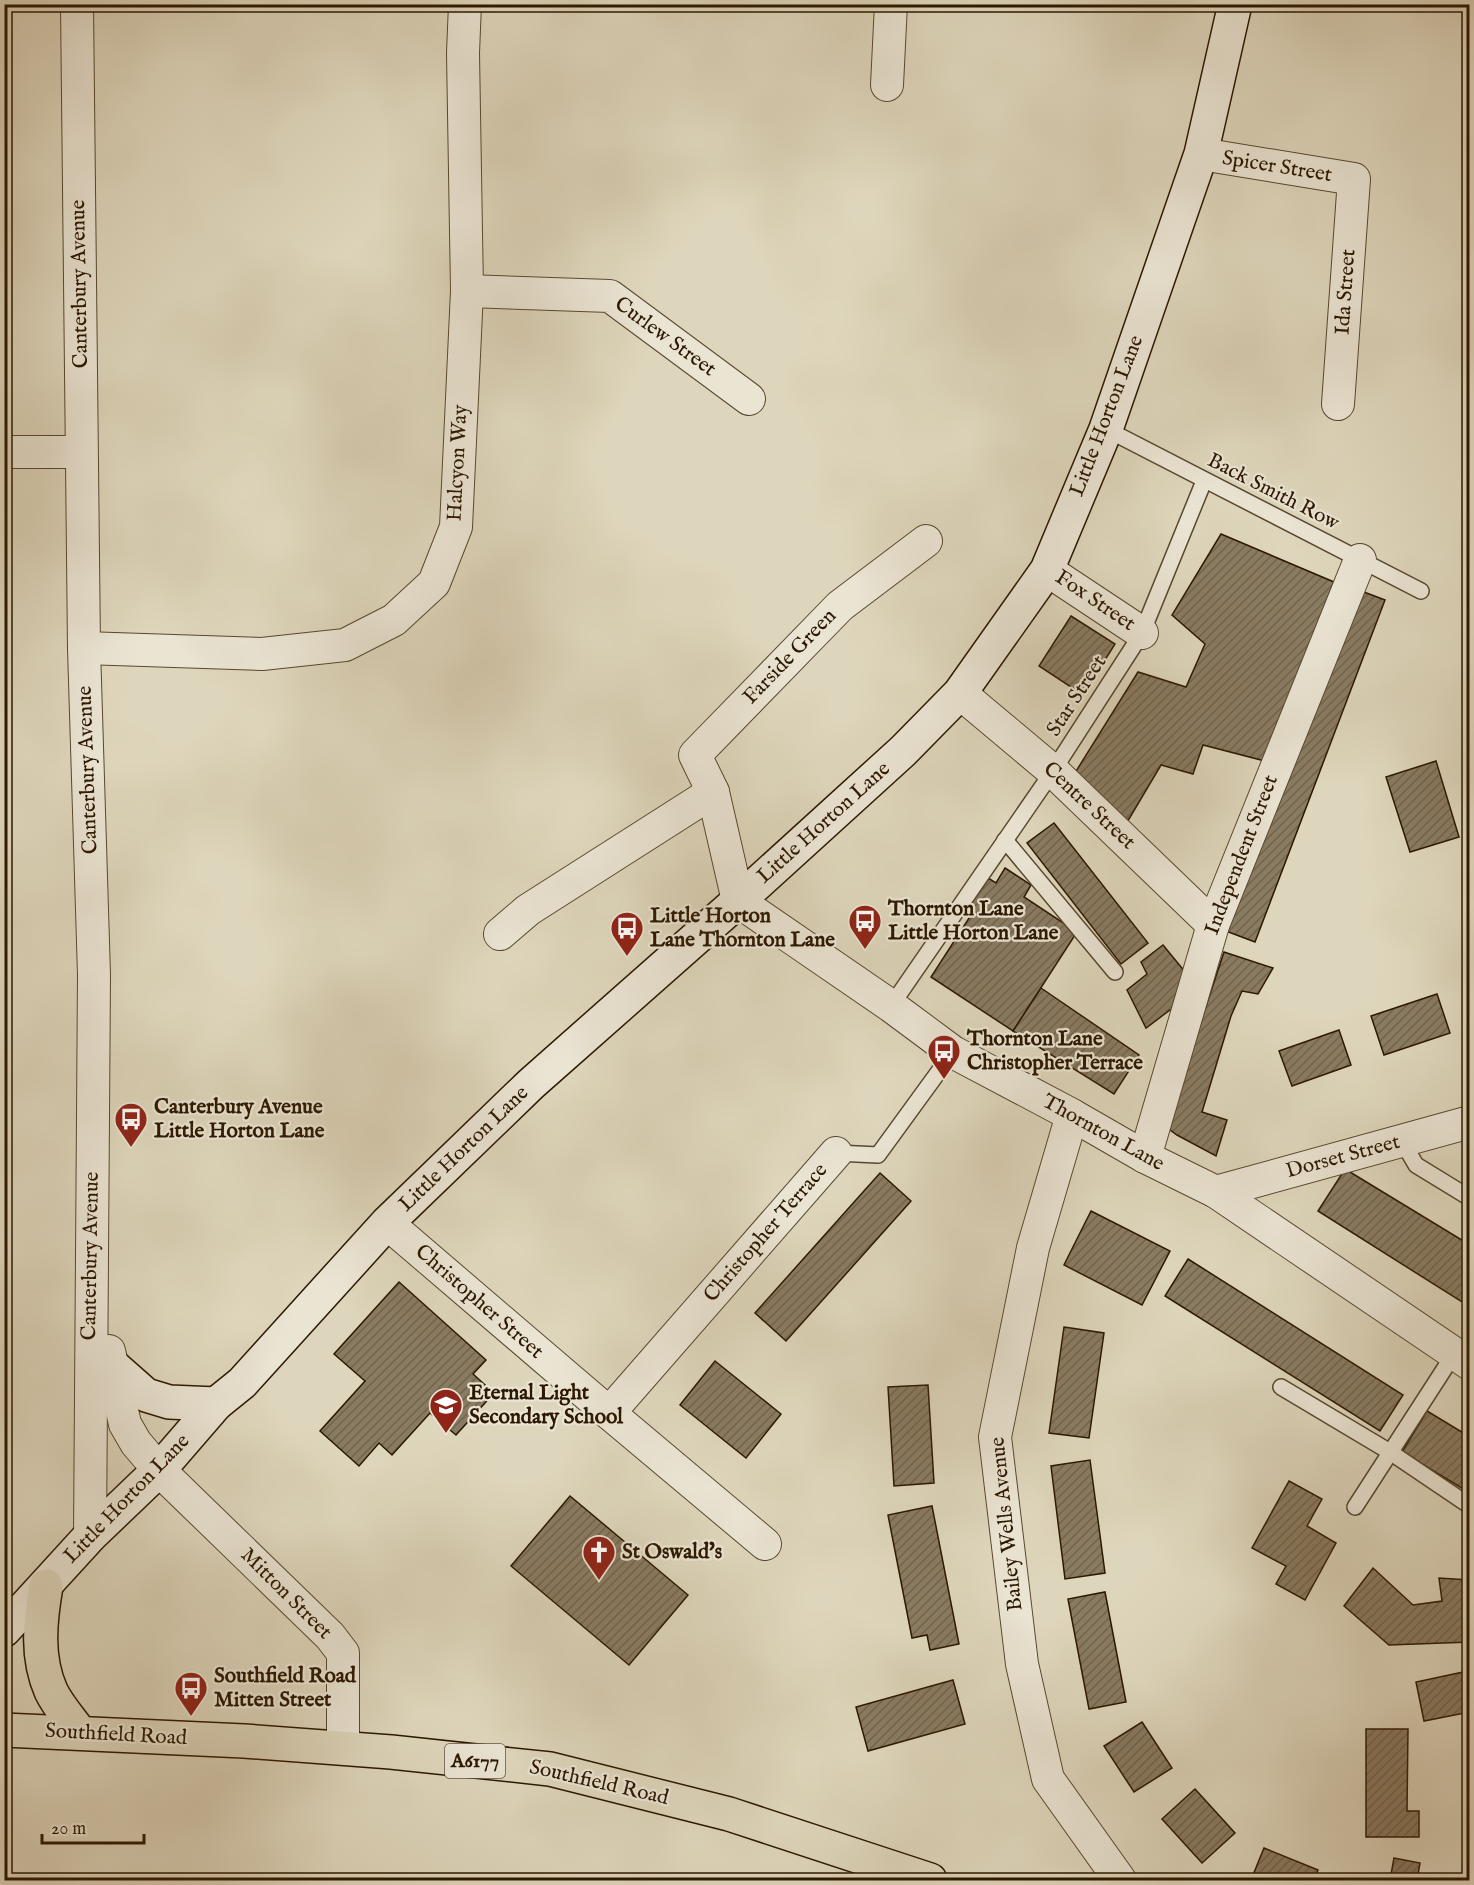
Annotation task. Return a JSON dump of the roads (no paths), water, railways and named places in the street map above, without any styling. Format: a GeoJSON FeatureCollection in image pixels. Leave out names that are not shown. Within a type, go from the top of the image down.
{"type":"FeatureCollection","features":[{"type":"Feature","properties":{"kind":"main road"},"geometry":{"type":"LineString","coordinates":[[46,1586],[39,1630],[43,1664],[51,1691],[80,1733]]}},
{"type":"Feature","properties":{"kind":"main road","name":"Southfield Road"},"geometry":{"type":"LineString","coordinates":[[4,1730],[343,1749],[550,1769],[729,1814],[930,1881]]}},
{"type":"Feature","properties":{"kind":"street","name":"Canterbury Avenue"},"geometry":{"type":"LineString","coordinates":[[77,4],[84,648],[94,975],[90,1536]]}},
{"type":"Feature","properties":{"kind":"street","name":"Halcyon Way"},"geometry":{"type":"LineString","coordinates":[[84,648],[262,654],[345,645],[394,620],[434,583],[456,527],[467,291],[463,53],[465,4]]}},
{"type":"Feature","properties":{"kind":"street"},"geometry":{"type":"LineString","coordinates":[[887,85],[891,4]]}},
{"type":"Feature","properties":{"kind":"street","name":"Little Horton Lane"},"geometry":{"type":"LineString","coordinates":[[4,1630],[90,1536],[159,1470],[216,1404],[242,1383],[387,1223],[531,1084],[903,751],[960,693],[1047,570],[1106,429],[1201,154],[1235,4]]}},
{"type":"Feature","properties":{"kind":"street","name":"Spicer Street"},"geometry":{"type":"LineString","coordinates":[[1201,154],[1354,179]]}},
{"type":"Feature","properties":{"kind":"street","name":"Ida Street"},"geometry":{"type":"LineString","coordinates":[[1338,404],[1354,179]]}},
{"type":"Feature","properties":{"kind":"street","name":"Curlew Street"},"geometry":{"type":"LineString","coordinates":[[467,291],[610,296],[749,399]]}},
{"type":"Feature","properties":{"kind":"street"},"geometry":{"type":"LineString","coordinates":[[4,452],[81,452]]}},
{"type":"Feature","properties":{"kind":"street","name":"Farside Green"},"geometry":{"type":"LineString","coordinates":[[738,901],[713,792],[694,755],[840,606],[926,541]]}},
{"type":"Feature","properties":{"kind":"street","name":"Independent Street"},"geometry":{"type":"LineString","coordinates":[[1145,1157],[1213,925],[1360,560]]}},
{"type":"Feature","properties":{"kind":"street","name":"Fox Street"},"geometry":{"type":"LineString","coordinates":[[1047,570],[1142,633]]}},
{"type":"Feature","properties":{"kind":"street","name":"Centre Street"},"geometry":{"type":"LineString","coordinates":[[960,693],[1053,771],[1213,925]]}},
{"type":"Feature","properties":{"kind":"street"},"geometry":{"type":"LineString","coordinates":[[500,934],[528,910],[713,792]]}},
{"type":"Feature","properties":{"kind":"street","name":"Thornton Lane"},"geometry":{"type":"LineString","coordinates":[[738,901],[891,1006],[953,1052],[1072,1115],[1145,1157],[1216,1192],[1464,1356]]}},
{"type":"Feature","properties":{"kind":"street","name":"Bailey Wells Avenue"},"geometry":{"type":"LineString","coordinates":[[1072,1115],[1033,1248],[995,1437],[1022,1664],[1048,1779],[1120,1881]]}},
{"type":"Feature","properties":{"kind":"street","name":"Dorset Street"},"geometry":{"type":"LineString","coordinates":[[1216,1192],[1470,1122]]}},
{"type":"Feature","properties":{"kind":"street","name":"Christopher Terrace"},"geometry":{"type":"LineString","coordinates":[[609,1413],[836,1153]]}},
{"type":"Feature","properties":{"kind":"street","name":"Christopher Street"},"geometry":{"type":"LineString","coordinates":[[387,1223],[765,1544]]}},
{"type":"Feature","properties":{"kind":"street","name":"Mitton Street"},"geometry":{"type":"LineString","coordinates":[[91,1286],[125,1424],[136,1443],[159,1470],[330,1636],[343,1653],[343,1749]]}},
{"type":"Feature","properties":{"kind":"street"},"geometry":{"type":"LineString","coordinates":[[112,1365],[146,1395],[170,1402],[216,1404]]}},
{"type":"Feature","properties":{"kind":"lane","name":"Back Smith Row"},"geometry":{"type":"LineString","coordinates":[[1106,429],[1421,591]]}},
{"type":"Feature","properties":{"kind":"lane","name":"Star Street"},"geometry":{"type":"LineString","coordinates":[[891,1006],[1053,771],[1142,633],[1204,481]]}},
{"type":"Feature","properties":{"kind":"lane"},"geometry":{"type":"LineString","coordinates":[[1005,840],[1115,972]]}},
{"type":"Feature","properties":{"kind":"lane","name":"Christopher Terrace"},"geometry":{"type":"LineString","coordinates":[[836,1153],[878,1155],[953,1052]]}},
{"type":"Feature","properties":{"kind":"lane"},"geometry":{"type":"LineString","coordinates":[[1402,1141],[1416,1165],[1470,1198]]}},
{"type":"Feature","properties":{"kind":"lane"},"geometry":{"type":"LineString","coordinates":[[1355,1507],[1390,1452],[1464,1356]]}},
{"type":"Feature","properties":{"kind":"lane"},"geometry":{"type":"LineString","coordinates":[[1281,1387],[1390,1452],[1470,1506]]}},
{"type":"Feature","properties":{"kind":"place","name":"Thornton Lane Little Horton Lane"},"geometry":{"type":"Point","coordinates":[865,950]}},
{"type":"Feature","properties":{"kind":"place","name":"Little Horton Lane Thornton Lane"},"geometry":{"type":"Point","coordinates":[627,957]}},
{"type":"Feature","properties":{"kind":"place","name":"Thornton Lane Christopher Terrace"},"geometry":{"type":"Point","coordinates":[944,1080]}},
{"type":"Feature","properties":{"kind":"place","name":"Canterbury Avenue Little Horton Lane"},"geometry":{"type":"Point","coordinates":[131,1148]}},
{"type":"Feature","properties":{"kind":"place","name":"Eternal Light Secondary School"},"geometry":{"type":"Point","coordinates":[446,1434]}},
{"type":"Feature","properties":{"kind":"place","name":"St Oswald's"},"geometry":{"type":"Point","coordinates":[599,1581]}},
{"type":"Feature","properties":{"kind":"place","name":"Southfield Road Mitten Street"},"geometry":{"type":"Point","coordinates":[191,1717]}}]}
